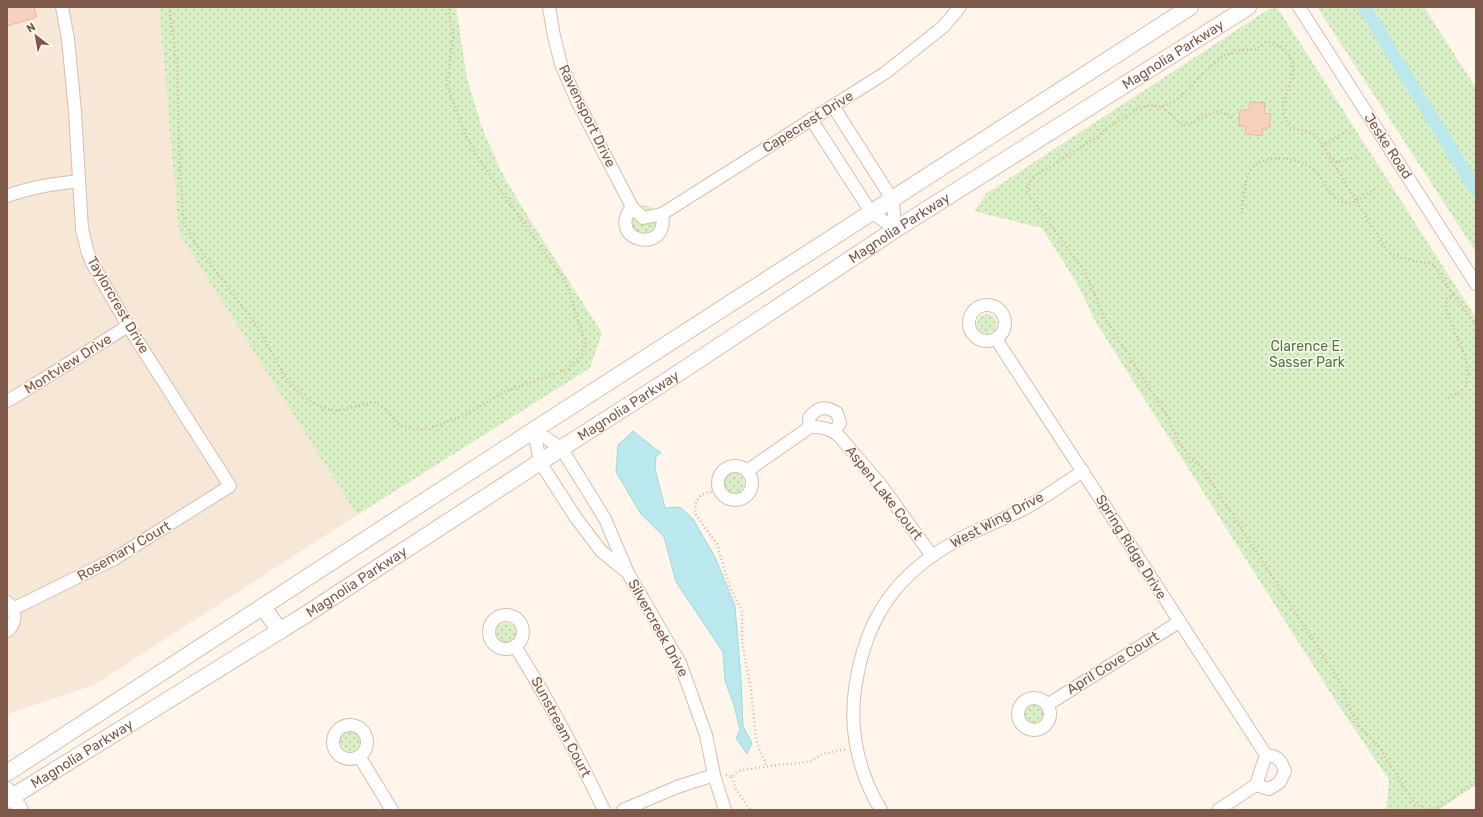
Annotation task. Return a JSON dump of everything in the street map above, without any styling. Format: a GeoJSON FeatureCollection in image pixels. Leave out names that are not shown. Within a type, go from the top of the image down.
{"type":"FeatureCollection","features":[{"type":"Feature","properties":{"kind":"main road","name":"Magnolia Parkway"},"geometry":{"type":"LineString","coordinates":[[7,773],[534,430],[1190,7]]}},
{"type":"Feature","properties":{"kind":"main road","name":"Magnolia Parkway"},"geometry":{"type":"LineString","coordinates":[[12,799],[280,631],[561,448],[672,378],[896,230],[1248,7]]}},
{"type":"Feature","properties":{"kind":"main road"},"geometry":{"type":"LineString","coordinates":[[263,606],[280,631]]}},
{"type":"Feature","properties":{"kind":"street","name":"Taylorcrest Drive"},"geometry":{"type":"LineString","coordinates":[[62,7],[68,39],[74,105],[82,229],[87,250],[92,263],[128,326],[230,486]]}},
{"type":"Feature","properties":{"kind":"street","name":"Ravensport Drive"},"geometry":{"type":"LineString","coordinates":[[549,7],[561,64],[577,101],[632,207],[643,218]]}},
{"type":"Feature","properties":{"kind":"street","name":"Capecrest Drive"},"geometry":{"type":"LineString","coordinates":[[643,218],[662,214],[885,73],[944,27],[960,7]]}},
{"type":"Feature","properties":{"kind":"street","name":"Jeske Road"},"geometry":{"type":"LineString","coordinates":[[1299,7],[1476,284]]}},
{"type":"Feature","properties":{"kind":"street"},"geometry":{"type":"LineString","coordinates":[[833,106],[892,199],[896,230]]}},
{"type":"Feature","properties":{"kind":"street"},"geometry":{"type":"LineString","coordinates":[[811,119],[871,212],[896,230]]}},
{"type":"Feature","properties":{"kind":"street"},"geometry":{"type":"LineString","coordinates":[[7,196],[42,186],[79,181]]}},
{"type":"Feature","properties":{"kind":"street"},"geometry":{"type":"LineString","coordinates":[[632,207],[627,213],[625,221],[627,230],[632,236],[640,240],[648,240],[656,237],[664,222],[662,214]]}},
{"type":"Feature","properties":{"kind":"street","name":"Montview Drive"},"geometry":{"type":"LineString","coordinates":[[7,401],[128,326]]}},
{"type":"Feature","properties":{"kind":"street","name":"Spring Ridge Drive"},"geometry":{"type":"LineString","coordinates":[[996,339],[1266,755]]}},
{"type":"Feature","properties":{"kind":"street"},"geometry":{"type":"LineString","coordinates":[[747,472],[810,427],[821,427],[834,432],[840,423],[837,413],[826,408],[819,408],[812,413],[809,418],[810,427]]}},
{"type":"Feature","properties":{"kind":"street","name":"Silvercreek Drive"},"geometry":{"type":"LineString","coordinates":[[534,430],[561,448],[605,519],[628,573],[680,663],[706,735],[714,775],[725,810]]}},
{"type":"Feature","properties":{"kind":"street","name":"Silvercreek Drive"},"geometry":{"type":"LineString","coordinates":[[534,430],[540,462],[576,518],[601,550],[628,573]]}},
{"type":"Feature","properties":{"kind":"street","name":"Aspen Lake Court"},"geometry":{"type":"LineString","coordinates":[[834,432],[881,485],[932,556]]}},
{"type":"Feature","properties":{"kind":"street"},"geometry":{"type":"LineString","coordinates":[[738,467],[747,472],[751,481],[751,487],[746,496],[741,498],[730,499],[725,497],[719,489],[718,479],[720,474],[728,468],[738,467]]}},
{"type":"Feature","properties":{"kind":"street","name":"West Wing Drive"},"geometry":{"type":"LineString","coordinates":[[881,810],[873,798],[863,774],[856,748],[854,725],[854,694],[858,668],[866,639],[879,612],[898,585],[912,571],[932,556],[957,540],[1022,509],[1083,471]]}},
{"type":"Feature","properties":{"kind":"street","name":"Rosemary Court"},"geometry":{"type":"LineString","coordinates":[[7,631],[14,622],[15,616],[10,605],[114,559],[230,486]]}},
{"type":"Feature","properties":{"kind":"street","name":"April Cove Court"},"geometry":{"type":"LineString","coordinates":[[1047,705],[1179,622]]}},
{"type":"Feature","properties":{"kind":"street","name":"Sunstream Court"},"geometry":{"type":"LineString","coordinates":[[516,646],[561,725],[604,810]]}},
{"type":"Feature","properties":{"kind":"street"},"geometry":{"type":"LineString","coordinates":[[1218,810],[1256,785],[1266,755],[1274,756],[1281,760],[1285,770],[1283,777],[1276,785],[1269,789],[1256,785]]}},
{"type":"Feature","properties":{"kind":"street"},"geometry":{"type":"LineString","coordinates":[[359,756],[392,810]]}},
{"type":"Feature","properties":{"kind":"street"},"geometry":{"type":"LineString","coordinates":[[623,810],[677,787],[714,775]]}},
{"type":"Feature","properties":{"kind":"path"},"geometry":{"type":"LineString","coordinates":[[169,7],[177,66],[180,172],[184,223],[194,243],[259,329],[284,376],[294,388],[314,404],[337,411],[374,402],[385,409],[399,425],[413,429],[428,428],[465,415],[506,391],[568,369],[583,354],[585,341],[566,283],[480,161],[466,136],[447,86],[453,36],[448,7]]}},
{"type":"Feature","properties":{"kind":"path"},"geometry":{"type":"LineString","coordinates":[[1162,107],[1179,98],[1191,88],[1199,77],[1223,56],[1240,50],[1256,48],[1266,42],[1272,42],[1282,48],[1292,63],[1293,72],[1283,108],[1287,123],[1291,128],[1314,134],[1385,248],[1397,256],[1434,265],[1476,328]]}},
{"type":"Feature","properties":{"kind":"path"},"geometry":{"type":"LineString","coordinates":[[1234,117],[1216,111],[1187,125],[1182,124],[1162,107],[1149,105],[1136,110],[1106,128],[1096,138],[1033,177],[1028,185],[1028,193],[1086,274],[1102,313],[1167,416],[1180,444],[1190,458],[1201,466],[1342,685],[1345,699],[1358,724],[1380,748],[1412,801],[1426,810],[1439,807],[1476,782]]}},
{"type":"Feature","properties":{"kind":"path"},"geometry":{"type":"LineString","coordinates":[[1322,146],[1347,131]]}},
{"type":"Feature","properties":{"kind":"path"},"geometry":{"type":"LineString","coordinates":[[1330,158],[1337,162],[1356,157]]}},
{"type":"Feature","properties":{"kind":"path"},"geometry":{"type":"LineString","coordinates":[[1242,213],[1250,171],[1259,163],[1277,158],[1297,160],[1307,165],[1319,175],[1332,194],[1346,202],[1356,200],[1376,188]]}},
{"type":"Feature","properties":{"kind":"path"},"geometry":{"type":"LineString","coordinates":[[1448,398],[1462,390],[1470,371],[1458,334],[1445,305],[1447,299],[1453,295]]}},
{"type":"Feature","properties":{"kind":"path"},"geometry":{"type":"LineString","coordinates":[[719,489],[701,495],[696,502],[696,515],[717,544],[729,585],[742,611],[742,642],[751,690],[756,739],[766,766]]}},
{"type":"Feature","properties":{"kind":"path"},"geometry":{"type":"LineString","coordinates":[[732,777],[737,772],[742,770],[802,763],[811,761],[822,754],[841,749],[856,748]]}},
{"type":"Feature","properties":{"kind":"path"},"geometry":{"type":"LineString","coordinates":[[714,775],[732,777]]}},
{"type":"Feature","properties":{"kind":"path"},"geometry":{"type":"LineString","coordinates":[[732,777],[736,789],[750,810]]}},
{"type":"Feature","properties":{"kind":"shaded area"},"geometry":{"type":"Polygon","coordinates":[[[7,7],[159,7],[179,233],[357,515],[94,685],[7,714],[7,7]]]}},
{"type":"Feature","properties":{"kind":"green space"},"geometry":{"type":"Polygon","coordinates":[[[159,7],[456,7],[467,78],[481,125],[501,171],[522,207],[602,333],[590,368],[357,515],[179,233],[159,7]]]}},
{"type":"Feature","properties":{"kind":"green space","name":"Clarence E. Sasser Park"},"geometry":{"type":"Polygon","coordinates":[[[1272,7],[1277,7],[1476,318],[1476,785],[1438,810],[1386,810],[1389,780],[1337,703],[1095,321],[1079,287],[1042,228],[974,211],[987,193],[1272,7]]]}},
{"type":"Feature","properties":{"kind":"green space"},"geometry":{"type":"Polygon","coordinates":[[[1317,7],[1424,7],[1476,88],[1476,252],[1317,7]]]}},
{"type":"Feature","properties":{"kind":"green space"},"geometry":{"type":"Polygon","coordinates":[[[643,205],[653,208],[659,217],[655,232],[636,235],[628,218],[638,206],[643,205]]]}},
{"type":"Feature","properties":{"kind":"green space"},"geometry":{"type":"Polygon","coordinates":[[[987,314],[994,317],[997,324],[994,331],[987,334],[980,331],[977,324],[980,317],[987,314]]]}},
{"type":"Feature","properties":{"kind":"green space"},"geometry":{"type":"Polygon","coordinates":[[[730,473],[738,473],[744,479],[744,487],[738,493],[730,493],[724,487],[724,479],[730,473]]]}},
{"type":"Feature","properties":{"kind":"green space"},"geometry":{"type":"Polygon","coordinates":[[[506,623],[513,626],[516,633],[513,640],[506,643],[499,640],[496,633],[499,626],[506,623]]]}},
{"type":"Feature","properties":{"kind":"green space"},"geometry":{"type":"Polygon","coordinates":[[[1034,704],[1041,707],[1044,714],[1041,721],[1034,724],[1027,721],[1024,714],[1027,707],[1034,704]]]}},
{"type":"Feature","properties":{"kind":"green space"},"geometry":{"type":"Polygon","coordinates":[[[350,731],[357,734],[360,741],[357,748],[350,751],[343,748],[340,741],[343,734],[350,731]]]}},
{"type":"Feature","properties":{"kind":"water"},"geometry":{"type":"Polygon","coordinates":[[[633,431],[661,453],[656,456],[655,469],[665,508],[680,507],[693,519],[715,557],[735,606],[743,726],[752,743],[747,754],[736,738],[740,730],[734,705],[725,681],[723,652],[676,582],[664,537],[641,514],[616,472],[618,445],[633,431]]]}},
{"type":"Feature","properties":{"kind":"building"},"geometry":{"type":"Polygon","coordinates":[[[7,7],[34,7],[37,17],[7,26],[7,7]]]}},
{"type":"Feature","properties":{"kind":"building"},"geometry":{"type":"Polygon","coordinates":[[[1250,102],[1265,103],[1264,113],[1271,114],[1269,128],[1263,128],[1262,136],[1245,134],[1246,126],[1239,126],[1240,110],[1249,110],[1250,102]]]}},
{"type":"Feature","properties":{"kind":"waterway"},"geometry":{"type":"LineString","coordinates":[[1364,7],[1476,190]]}}]}
